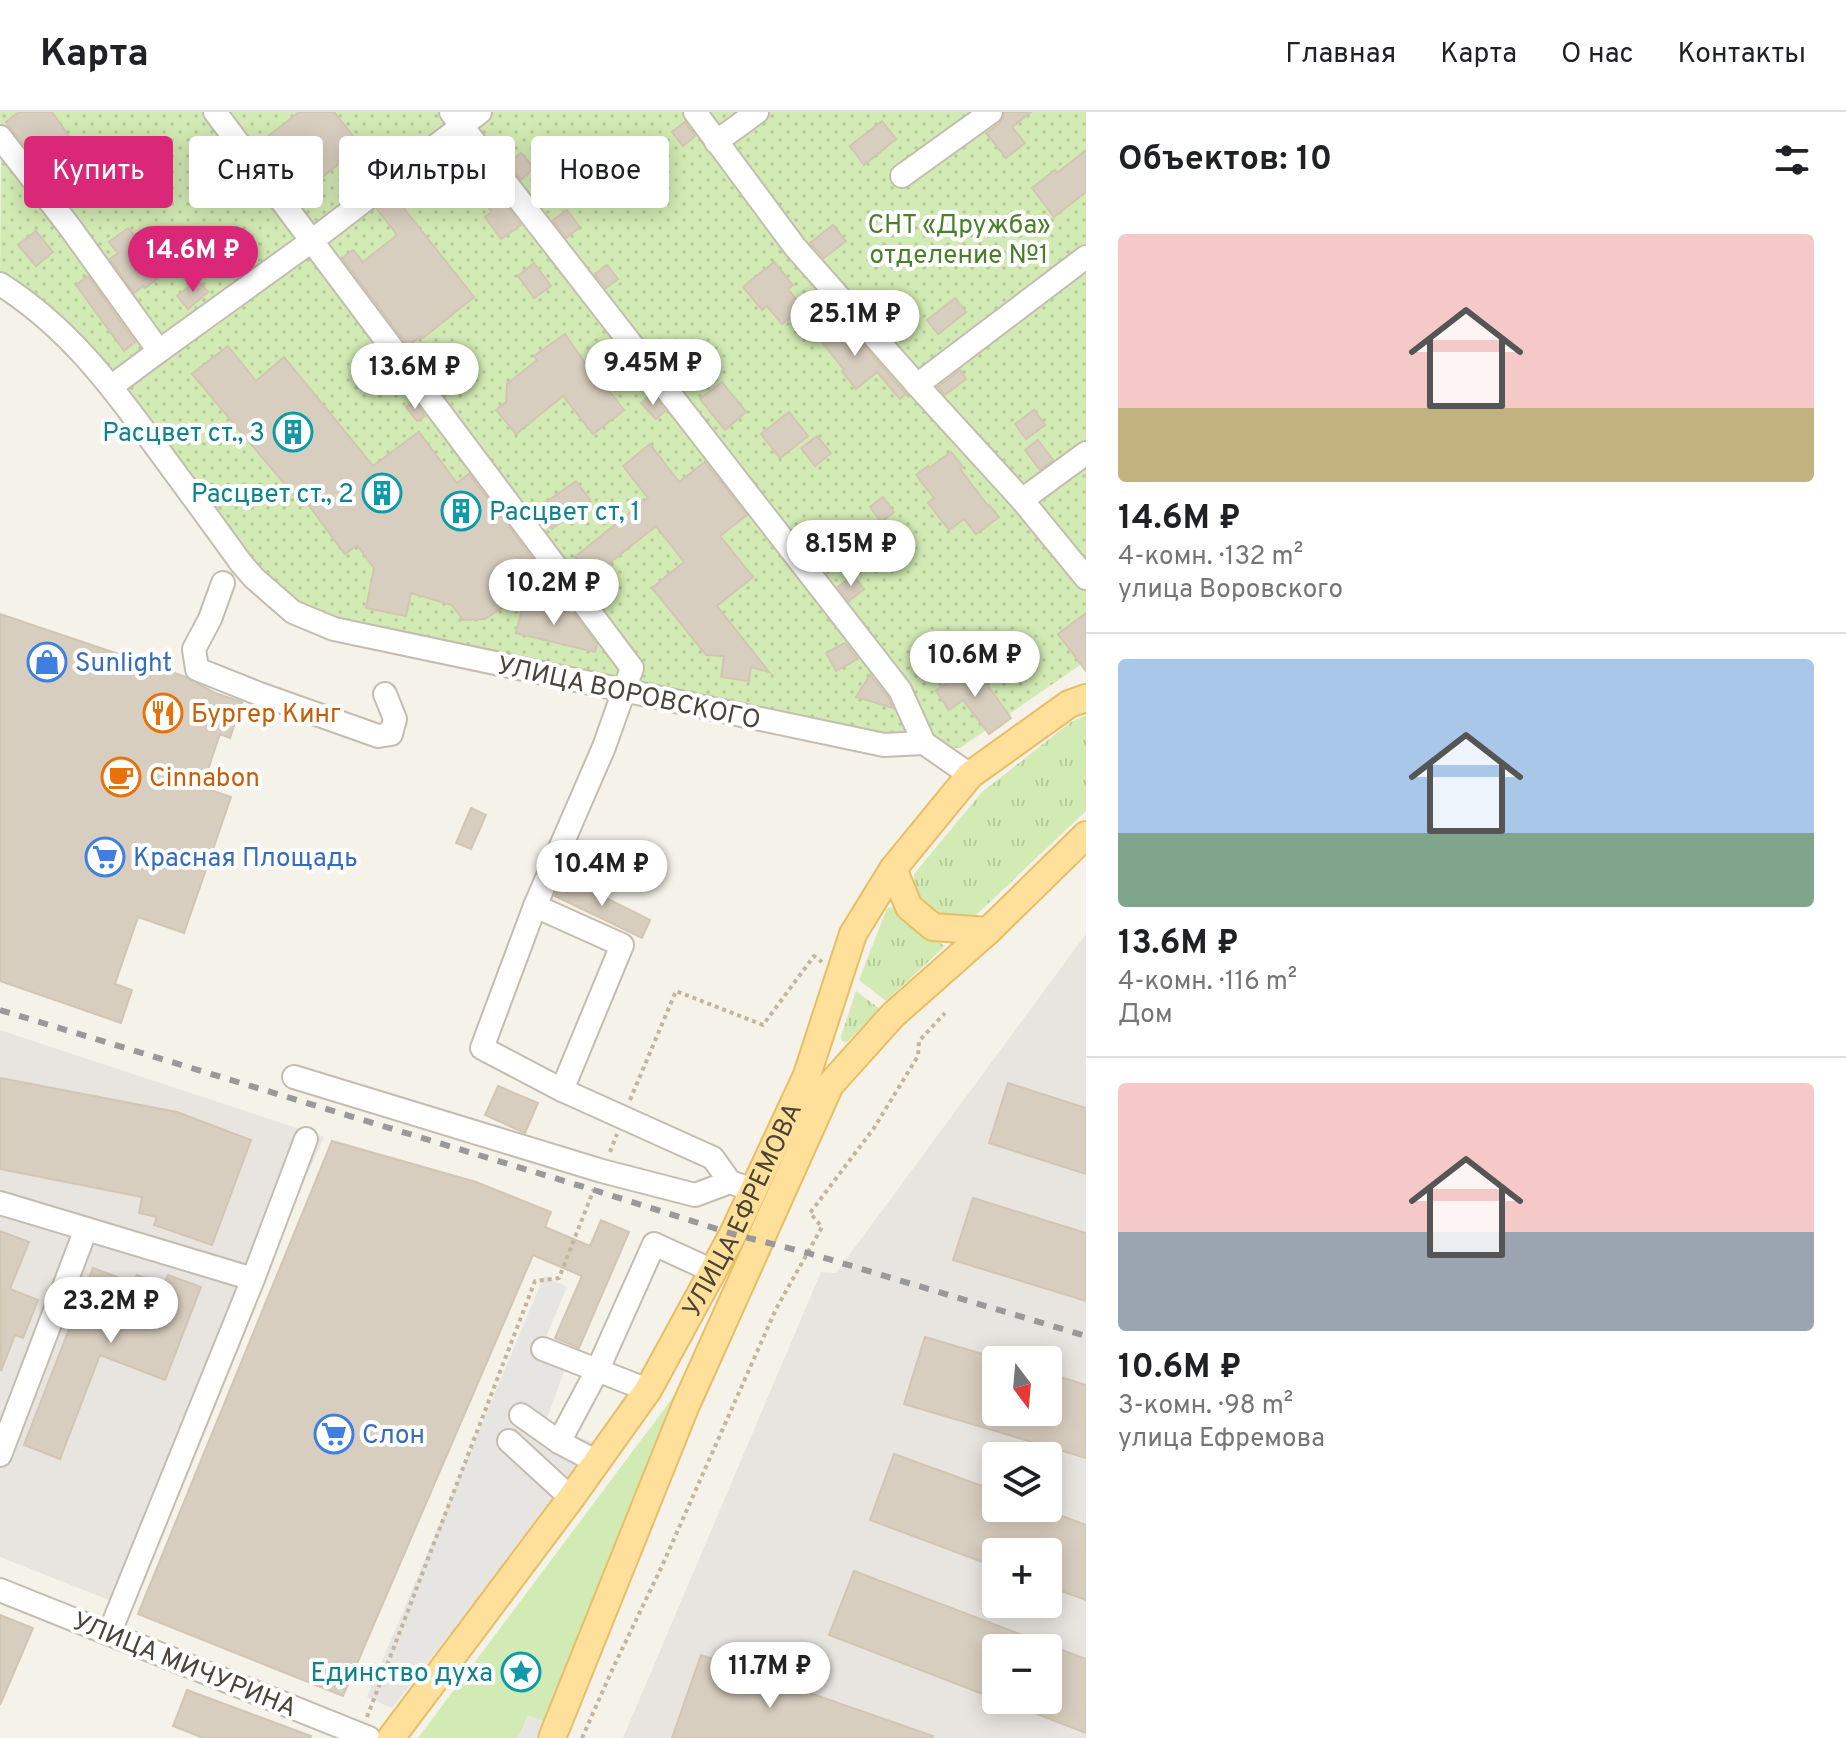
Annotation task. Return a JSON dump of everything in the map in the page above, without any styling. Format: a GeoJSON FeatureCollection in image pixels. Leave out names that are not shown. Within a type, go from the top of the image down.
{"type":"FeatureCollection","features":[{"type":"Feature","properties":{"kind":"main road","name":"УЛИЦА ЕФРЕМОВА"},"geometry":{"type":"LineString","coordinates":[[391,1738],[648,1390],[713,1271],[742,1186],[807,1075],[853,934],[893,869],[970,775],[1069,704],[1086,698]]}},
{"type":"Feature","properties":{"kind":"main road","name":"УЛИЦА ЕФРЕМОВА"},"geometry":{"type":"LineString","coordinates":[[552,1738],[686,1405],[830,1085],[893,1015],[988,931],[1086,835]]}},
{"type":"Feature","properties":{"kind":"main road"},"geometry":{"type":"LineString","coordinates":[[893,869],[909,907],[933,927],[988,931]]}},
{"type":"Feature","properties":{"kind":"street"},"geometry":{"type":"LineString","coordinates":[[215,112],[632,668],[604,747],[535,906],[482,1048],[562,1090],[713,1158],[742,1186]]}},
{"type":"Feature","properties":{"kind":"street"},"geometry":{"type":"LineString","coordinates":[[112,386],[313,240],[456,119],[480,112]]}},
{"type":"Feature","properties":{"kind":"street"},"geometry":{"type":"LineString","coordinates":[[695,112],[795,247],[1022,500],[1086,578]]}},
{"type":"Feature","properties":{"kind":"street"},"geometry":{"type":"LineString","coordinates":[[716,142],[757,112]]}},
{"type":"Feature","properties":{"kind":"street"},"geometry":{"type":"LineString","coordinates":[[902,176],[991,112]]}},
{"type":"Feature","properties":{"kind":"street"},"geometry":{"type":"LineString","coordinates":[[456,119],[900,690],[924,743],[970,775]]}},
{"type":"Feature","properties":{"kind":"street"},"geometry":{"type":"LineString","coordinates":[[0,137],[159,351]]}},
{"type":"Feature","properties":{"kind":"street"},"geometry":{"type":"LineString","coordinates":[[917,385],[1086,257]]}},
{"type":"Feature","properties":{"kind":"street","name":"УЛИЦА ВОРОВСКОГО"},"geometry":{"type":"LineString","coordinates":[[0,284],[27,301],[68,338],[112,386],[241,563],[293,612],[334,629],[884,745],[924,743]]}},
{"type":"Feature","properties":{"kind":"street"},"geometry":{"type":"LineString","coordinates":[[1022,500],[1086,453]]}},
{"type":"Feature","properties":{"kind":"street"},"geometry":{"type":"LineString","coordinates":[[223,583],[210,619],[194,649],[197,669],[378,736],[391,734],[395,719],[385,694]]}},
{"type":"Feature","properties":{"kind":"street"},"geometry":{"type":"LineString","coordinates":[[535,906],[622,945],[562,1090]]}},
{"type":"Feature","properties":{"kind":"street"},"geometry":{"type":"LineString","coordinates":[[294,1077],[602,1171],[695,1195],[742,1186]]}},
{"type":"Feature","properties":{"kind":"street"},"geometry":{"type":"LineString","coordinates":[[109,1634],[253,1279],[306,1139]]}},
{"type":"Feature","properties":{"kind":"street"},"geometry":{"type":"LineString","coordinates":[[0,1203],[253,1279]]}},
{"type":"Feature","properties":{"kind":"street"},"geometry":{"type":"LineString","coordinates":[[0,1455],[86,1229]]}},
{"type":"Feature","properties":{"kind":"street"},"geometry":{"type":"LineString","coordinates":[[559,1442],[598,1369],[654,1244],[713,1271]]}},
{"type":"Feature","properties":{"kind":"street"},"geometry":{"type":"LineString","coordinates":[[543,1349],[648,1390]]}},
{"type":"Feature","properties":{"kind":"street"},"geometry":{"type":"LineString","coordinates":[[521,1415],[559,1442],[597,1462]]}},
{"type":"Feature","properties":{"kind":"street"},"geometry":{"type":"LineString","coordinates":[[509,1441],[571,1498]]}},
{"type":"Feature","properties":{"kind":"street","name":"УЛИЦА МИЧУРИНА"},"geometry":{"type":"LineString","coordinates":[[0,1590],[365,1736]]}},
{"type":"Feature","properties":{"kind":"path"},"geometry":{"type":"LineString","coordinates":[[365,1736],[535,1281],[559,1278],[676,991],[763,1025],[814,956]]}},
{"type":"Feature","properties":{"kind":"path"},"geometry":{"type":"LineString","coordinates":[[582,1738],[776,1309],[822,1227],[810,1213],[874,1128],[918,1056],[919,1041],[945,1013]]}},
{"type":"Feature","properties":{"kind":"path"},"geometry":{"type":"LineString","coordinates":[[912,1034],[919,1041]]}},
{"type":"Feature","properties":{"kind":"shaded area"},"geometry":{"type":"Polygon","coordinates":[[[1086,934],[1086,1738],[623,1738],[821,1272],[836,1273],[1086,934]]]}},
{"type":"Feature","properties":{"kind":"shaded area"},"geometry":{"type":"Polygon","coordinates":[[[0,1030],[324,1137],[231,1343],[124,1606],[0,1557],[0,1030]]]}},
{"type":"Feature","properties":{"kind":"shaded area"},"geometry":{"type":"Polygon","coordinates":[[[544,1276],[567,1287],[543,1344],[570,1355],[545,1424],[599,1445],[392,1708],[367,1697],[544,1276]]]}},
{"type":"Feature","properties":{"kind":"shaded area"},"geometry":{"type":"Polygon","coordinates":[[[528,1715],[543,1721],[536,1738],[518,1738],[528,1715]]]}},
{"type":"Feature","properties":{"kind":"green space","name":"СНТ «Дружба» отделение №1"},"geometry":{"type":"Polygon","coordinates":[[[0,112],[1086,112],[1086,661],[960,748],[884,745],[293,612],[112,386],[0,284],[0,112]]]}},
{"type":"Feature","properties":{"kind":"green space"},"geometry":{"type":"Polygon","coordinates":[[[1086,715],[1086,811],[973,918],[935,916],[918,898],[914,874],[982,792],[1071,722],[1086,715]]]}},
{"type":"Feature","properties":{"kind":"green space"},"geometry":{"type":"Polygon","coordinates":[[[899,907],[930,937],[945,946],[886,1001],[859,980],[887,908],[899,907]]]}},
{"type":"Feature","properties":{"kind":"green space"},"geometry":{"type":"Polygon","coordinates":[[[856,991],[880,1009],[847,1042],[842,1041],[841,1036],[856,991]]]}},
{"type":"Feature","properties":{"kind":"green space"},"geometry":{"type":"Polygon","coordinates":[[[686,1380],[543,1721],[528,1716],[518,1738],[418,1738],[686,1380]]]}},
{"type":"Feature","properties":{"kind":"building"},"geometry":{"type":"Polygon","coordinates":[[[19,112],[52,112],[69,136],[24,136],[24,145],[6,122],[19,112]]]}},
{"type":"Feature","properties":{"kind":"building"},"geometry":{"type":"Polygon","coordinates":[[[299,112],[334,112],[353,136],[339,136],[339,164],[323,176],[323,136],[268,136],[299,112]]]}},
{"type":"Feature","properties":{"kind":"building"},"geometry":{"type":"Polygon","coordinates":[[[1005,112],[1031,112],[1012,127],[1025,143],[1006,158],[986,133],[1000,123],[1005,112]]]}},
{"type":"Feature","properties":{"kind":"building"},"geometry":{"type":"Polygon","coordinates":[[[882,121],[896,139],[864,165],[850,146],[882,121]]]}},
{"type":"Feature","properties":{"kind":"building"},"geometry":{"type":"Polygon","coordinates":[[[685,122],[695,136],[683,146],[672,132],[685,122]]]}},
{"type":"Feature","properties":{"kind":"building"},"geometry":{"type":"Polygon","coordinates":[[[1086,150],[1086,192],[1054,217],[1032,188],[1086,150]]]}},
{"type":"Feature","properties":{"kind":"building"},"geometry":{"type":"Polygon","coordinates":[[[521,153],[531,165],[531,171],[521,180],[515,172],[515,158],[521,153]]]}},
{"type":"Feature","properties":{"kind":"building"},"geometry":{"type":"Polygon","coordinates":[[[404,208],[474,297],[423,338],[421,336],[408,346],[342,258],[353,250],[363,262],[397,235],[377,209],[404,208]]]}},
{"type":"Feature","properties":{"kind":"building"},"geometry":{"type":"Polygon","coordinates":[[[489,208],[508,208],[521,225],[501,239],[485,217],[492,212],[489,208]]]}},
{"type":"Feature","properties":{"kind":"building"},"geometry":{"type":"Polygon","coordinates":[[[567,210],[580,227],[566,238],[553,220],[567,210]]]}},
{"type":"Feature","properties":{"kind":"building"},"geometry":{"type":"Polygon","coordinates":[[[833,225],[846,241],[824,258],[810,243],[833,225]]]}},
{"type":"Feature","properties":{"kind":"building"},"geometry":{"type":"Polygon","coordinates":[[[128,228],[161,276],[134,293],[110,259],[118,253],[109,242],[128,228]]]}},
{"type":"Feature","properties":{"kind":"building"},"geometry":{"type":"Polygon","coordinates":[[[36,231],[53,252],[36,266],[18,245],[36,231]]]}},
{"type":"Feature","properties":{"kind":"building"},"geometry":{"type":"Polygon","coordinates":[[[774,262],[793,285],[788,289],[803,308],[782,324],[767,306],[762,310],[743,287],[774,262]]]}},
{"type":"Feature","properties":{"kind":"building"},"geometry":{"type":"Polygon","coordinates":[[[534,263],[551,286],[534,298],[518,276],[534,263]]]}},
{"type":"Feature","properties":{"kind":"building"},"geometry":{"type":"Polygon","coordinates":[[[607,265],[618,279],[606,288],[595,274],[607,265]]]}},
{"type":"Feature","properties":{"kind":"building"},"geometry":{"type":"Polygon","coordinates":[[[88,276],[135,342],[124,351],[76,285],[88,276]]]}},
{"type":"Feature","properties":{"kind":"building"},"geometry":{"type":"Polygon","coordinates":[[[198,280],[208,292],[188,309],[177,296],[198,280]]]}},
{"type":"Feature","properties":{"kind":"building"},"geometry":{"type":"Polygon","coordinates":[[[955,298],[966,312],[938,334],[927,320],[955,298]]]}},
{"type":"Feature","properties":{"kind":"building"},"geometry":{"type":"Polygon","coordinates":[[[841,320],[906,394],[900,399],[877,372],[856,389],[842,371],[819,338],[841,320]]]}},
{"type":"Feature","properties":{"kind":"building"},"geometry":{"type":"Polygon","coordinates":[[[565,334],[600,385],[603,383],[624,410],[593,434],[563,396],[516,434],[496,410],[506,402],[507,384],[537,360],[534,356],[565,334]]]}},
{"type":"Feature","properties":{"kind":"building"},"geometry":{"type":"Polygon","coordinates":[[[228,346],[256,381],[284,357],[373,466],[419,432],[457,483],[469,474],[547,578],[485,619],[463,620],[452,605],[411,593],[406,616],[366,608],[374,568],[357,545],[345,554],[307,503],[303,506],[192,374],[228,346]]]}},
{"type":"Feature","properties":{"kind":"building"},"geometry":{"type":"Polygon","coordinates":[[[960,370],[966,379],[945,395],[938,387],[960,370]]]}},
{"type":"Feature","properties":{"kind":"building"},"geometry":{"type":"Polygon","coordinates":[[[722,382],[746,412],[725,430],[700,399],[722,382]]]}},
{"type":"Feature","properties":{"kind":"building"},"geometry":{"type":"Polygon","coordinates":[[[652,394],[665,411],[656,419],[641,403],[652,394]]]}},
{"type":"Feature","properties":{"kind":"building"},"geometry":{"type":"Polygon","coordinates":[[[414,401],[425,416],[417,421],[406,407],[414,401]]]}},
{"type":"Feature","properties":{"kind":"building"},"geometry":{"type":"Polygon","coordinates":[[[1034,410],[1045,425],[1026,439],[1015,424],[1034,410]]]}},
{"type":"Feature","properties":{"kind":"building"},"geometry":{"type":"Polygon","coordinates":[[[789,412],[808,436],[780,458],[761,434],[789,412]]]}},
{"type":"Feature","properties":{"kind":"building"},"geometry":{"type":"Polygon","coordinates":[[[817,436],[831,453],[815,466],[801,448],[817,436]]]}},
{"type":"Feature","properties":{"kind":"building"},"geometry":{"type":"Polygon","coordinates":[[[1038,440],[1053,460],[1040,470],[1025,450],[1038,440]]]}},
{"type":"Feature","properties":{"kind":"building"},"geometry":{"type":"Polygon","coordinates":[[[650,444],[679,482],[705,462],[747,515],[720,536],[753,577],[717,606],[769,672],[751,667],[749,681],[721,677],[724,656],[706,655],[652,588],[684,562],[656,526],[592,577],[575,557],[648,498],[623,466],[650,444]]]}},
{"type":"Feature","properties":{"kind":"building"},"geometry":{"type":"Polygon","coordinates":[[[951,452],[963,467],[960,469],[999,517],[976,534],[964,519],[949,530],[928,503],[934,498],[916,475],[951,452]]]}},
{"type":"Feature","properties":{"kind":"building"},"geometry":{"type":"Polygon","coordinates":[[[576,481],[591,501],[552,529],[536,509],[576,481]]]}},
{"type":"Feature","properties":{"kind":"building"},"geometry":{"type":"Polygon","coordinates":[[[883,497],[894,512],[881,522],[870,507],[883,497]]]}},
{"type":"Feature","properties":{"kind":"building"},"geometry":{"type":"Polygon","coordinates":[[[853,575],[864,589],[849,601],[838,587],[853,575]]]}},
{"type":"Feature","properties":{"kind":"building"},"geometry":{"type":"Polygon","coordinates":[[[524,602],[574,614],[597,644],[595,652],[516,633],[524,602]]]}},
{"type":"Feature","properties":{"kind":"building"},"geometry":{"type":"Polygon","coordinates":[[[1086,613],[1086,671],[1058,634],[1086,613]]]}},
{"type":"Feature","properties":{"kind":"building","name":"Красная Площадь"},"geometry":{"type":"Polygon","coordinates":[[[0,614],[186,677],[215,693],[242,702],[230,738],[220,734],[202,787],[231,797],[184,933],[138,917],[115,984],[132,990],[121,1023],[0,981],[0,614]]]}},
{"type":"Feature","properties":{"kind":"building"},"geometry":{"type":"Polygon","coordinates":[[[845,643],[858,659],[836,671],[826,653],[845,643]]]}},
{"type":"Feature","properties":{"kind":"building"},"geometry":{"type":"Polygon","coordinates":[[[973,665],[1011,718],[989,734],[963,700],[949,710],[936,691],[973,665]]]}},
{"type":"Feature","properties":{"kind":"building"},"geometry":{"type":"Polygon","coordinates":[[[870,675],[888,697],[893,708],[856,697],[870,675]]]}},
{"type":"Feature","properties":{"kind":"building"},"geometry":{"type":"Polygon","coordinates":[[[471,808],[486,815],[471,849],[456,843],[471,808]]]}},
{"type":"Feature","properties":{"kind":"building"},"geometry":{"type":"Polygon","coordinates":[[[564,877],[650,920],[642,938],[555,896],[564,877]]]}},
{"type":"Feature","properties":{"kind":"building"},"geometry":{"type":"Polygon","coordinates":[[[0,1078],[177,1112],[251,1140],[212,1245],[154,1225],[157,1217],[139,1213],[142,1197],[0,1169],[0,1078]]]}},
{"type":"Feature","properties":{"kind":"building"},"geometry":{"type":"Polygon","coordinates":[[[1008,1083],[1086,1108],[1086,1174],[989,1143],[1008,1083]]]}},
{"type":"Feature","properties":{"kind":"building"},"geometry":{"type":"Polygon","coordinates":[[[498,1086],[538,1103],[525,1133],[485,1115],[498,1086]]]}},
{"type":"Feature","properties":{"kind":"building","name":"Слон"},"geometry":{"type":"Polygon","coordinates":[[[332,1141],[476,1182],[551,1212],[545,1227],[590,1246],[601,1220],[629,1232],[579,1348],[555,1338],[582,1276],[533,1255],[343,1696],[138,1614],[332,1141]]]}},
{"type":"Feature","properties":{"kind":"building"},"geometry":{"type":"Polygon","coordinates":[[[973,1198],[1086,1233],[1086,1301],[953,1260],[973,1198]]]}},
{"type":"Feature","properties":{"kind":"building"},"geometry":{"type":"Polygon","coordinates":[[[0,1231],[29,1242],[10,1289],[38,1300],[23,1338],[15,1335],[1,1371],[0,1231]]]}},
{"type":"Feature","properties":{"kind":"building"},"geometry":{"type":"Polygon","coordinates":[[[93,1268],[133,1283],[137,1275],[164,1285],[168,1275],[201,1287],[165,1380],[100,1355],[60,1459],[24,1445],[93,1268]]]}},
{"type":"Feature","properties":{"kind":"building"},"geometry":{"type":"Polygon","coordinates":[[[925,1337],[982,1354],[982,1426],[1062,1426],[1062,1377],[1086,1385],[1086,1458],[1062,1451],[1062,1442],[1032,1442],[904,1404],[925,1337]]]}},
{"type":"Feature","properties":{"kind":"building"},"geometry":{"type":"Polygon","coordinates":[[[894,1454],[982,1486],[982,1522],[1062,1522],[1062,1516],[1086,1525],[1086,1600],[1062,1591],[1062,1538],[982,1538],[982,1562],[870,1520],[894,1454]]]}},
{"type":"Feature","properties":{"kind":"building"},"geometry":{"type":"Polygon","coordinates":[[[854,1571],[1020,1634],[982,1634],[982,1694],[829,1635],[854,1571]]]}},
{"type":"Feature","properties":{"kind":"building"},"geometry":{"type":"Polygon","coordinates":[[[0,1615],[33,1628],[0,1705],[0,1615]]]}},
{"type":"Feature","properties":{"kind":"building"},"geometry":{"type":"Polygon","coordinates":[[[1062,1650],[1086,1659],[1086,1733],[1037,1714],[1062,1714],[1062,1650]]]}},
{"type":"Feature","properties":{"kind":"building"},"geometry":{"type":"Polygon","coordinates":[[[701,1655],[933,1736],[672,1738],[701,1655]]]}},
{"type":"Feature","properties":{"kind":"building"},"geometry":{"type":"Polygon","coordinates":[[[187,1690],[311,1736],[203,1738],[173,1726],[187,1690]]]}},
{"type":"Feature","properties":{"kind":"railway"},"geometry":{"type":"LineString","coordinates":[[0,1010],[733,1234],[808,1253],[1086,1336]]}},
{"type":"Feature","properties":{"kind":"place","name":"Расцвет ст., 3"},"geometry":{"type":"Point","coordinates":[293,432]}},
{"type":"Feature","properties":{"kind":"place","name":"Расцвет ст., 2"},"geometry":{"type":"Point","coordinates":[382,493]}},
{"type":"Feature","properties":{"kind":"place","name":"Расцвет ст, 1"},"geometry":{"type":"Point","coordinates":[461,511]}},
{"type":"Feature","properties":{"kind":"place","name":"Sunlight"},"geometry":{"type":"Point","coordinates":[47,662]}},
{"type":"Feature","properties":{"kind":"place","name":"Бургер Кинг"},"geometry":{"type":"Point","coordinates":[163,713]}},
{"type":"Feature","properties":{"kind":"place","name":"Cinnabon"},"geometry":{"type":"Point","coordinates":[121,777]}},
{"type":"Feature","properties":{"kind":"place","name":"Красная Площадь"},"geometry":{"type":"Point","coordinates":[105,857]}},
{"type":"Feature","properties":{"kind":"place","name":"Слон"},"geometry":{"type":"Point","coordinates":[334,1434]}},
{"type":"Feature","properties":{"kind":"place","name":"Единство духа"},"geometry":{"type":"Point","coordinates":[521,1672]}}]}
